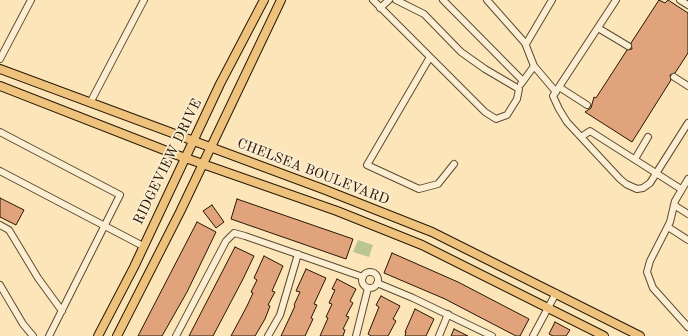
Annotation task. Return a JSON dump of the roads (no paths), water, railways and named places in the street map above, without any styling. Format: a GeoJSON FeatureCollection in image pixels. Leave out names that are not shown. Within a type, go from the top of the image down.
{"type":"FeatureCollection","features":[{"type":"Feature","properties":{"kind":"main road","name":"RIDGEVIEW DRIVE"},"geometry":{"type":"LineString","coordinates":[[98,336],[143,246],[220,84],[264,0]]}},
{"type":"Feature","properties":{"kind":"main road"},"geometry":{"type":"LineString","coordinates":[[117,336],[203,165],[281,0]]}},
{"type":"Feature","properties":{"kind":"main road","name":"CHELSEA BOULEVARD"},"geometry":{"type":"LineString","coordinates":[[0,69],[194,140],[432,232],[640,336]]}},
{"type":"Feature","properties":{"kind":"main road","name":"CHELSEA BOULEVARD"},"geometry":{"type":"LineString","coordinates":[[0,86],[184,158],[331,209],[415,242],[448,257],[604,336]]}},
{"type":"Feature","properties":{"kind":"street"},"geometry":{"type":"LineString","coordinates":[[0,59],[31,0]]}},
{"type":"Feature","properties":{"kind":"street"},"geometry":{"type":"LineString","coordinates":[[90,103],[144,0]]}},
{"type":"Feature","properties":{"kind":"street"},"geometry":{"type":"LineString","coordinates":[[373,0],[486,112],[496,118],[507,115],[517,99],[519,89],[523,81],[534,66]]}},
{"type":"Feature","properties":{"kind":"street"},"geometry":{"type":"LineString","coordinates":[[380,8],[390,0]]}},
{"type":"Feature","properties":{"kind":"street"},"geometry":{"type":"LineString","coordinates":[[396,0],[424,14],[461,52],[485,69],[519,89]]}},
{"type":"Feature","properties":{"kind":"street"},"geometry":{"type":"LineString","coordinates":[[443,0],[523,81]]}},
{"type":"Feature","properties":{"kind":"street"},"geometry":{"type":"LineString","coordinates":[[487,0],[526,44],[534,66],[557,90],[587,105]]}},
{"type":"Feature","properties":{"kind":"street"},"geometry":{"type":"LineString","coordinates":[[526,44],[552,0]]}},
{"type":"Feature","properties":{"kind":"street"},"geometry":{"type":"LineString","coordinates":[[616,0],[553,96],[559,109],[567,122],[620,179],[632,188],[643,188],[650,183],[688,123]]}},
{"type":"Feature","properties":{"kind":"street"},"geometry":{"type":"LineString","coordinates":[[680,0],[688,6]]}},
{"type":"Feature","properties":{"kind":"street"},"geometry":{"type":"LineString","coordinates":[[598,28],[628,46]]}},
{"type":"Feature","properties":{"kind":"street"},"geometry":{"type":"LineString","coordinates":[[430,57],[367,165],[419,189],[438,184],[454,164]]}},
{"type":"Feature","properties":{"kind":"street"},"geometry":{"type":"LineString","coordinates":[[674,77],[688,86]]}},
{"type":"Feature","properties":{"kind":"street"},"geometry":{"type":"LineString","coordinates":[[581,137],[590,130],[682,189]]}},
{"type":"Feature","properties":{"kind":"street"},"geometry":{"type":"LineString","coordinates":[[0,132],[120,195],[49,336]]}},
{"type":"Feature","properties":{"kind":"street"},"geometry":{"type":"LineString","coordinates":[[635,159],[648,137]]}},
{"type":"Feature","properties":{"kind":"street"},"geometry":{"type":"LineString","coordinates":[[0,171],[143,246]]}},
{"type":"Feature","properties":{"kind":"street"},"geometry":{"type":"LineString","coordinates":[[688,179],[674,205],[668,227],[650,261],[648,277],[653,288],[688,327]]}},
{"type":"Feature","properties":{"kind":"street"},"geometry":{"type":"LineString","coordinates":[[674,205],[688,214]]}},
{"type":"Feature","properties":{"kind":"street"},"geometry":{"type":"LineString","coordinates":[[0,225],[9,230],[38,278],[62,311]]}},
{"type":"Feature","properties":{"kind":"street"},"geometry":{"type":"LineString","coordinates":[[668,227],[688,240]]}},
{"type":"Feature","properties":{"kind":"street"},"geometry":{"type":"LineString","coordinates":[[176,336],[226,241],[234,234],[239,234],[363,277]]}},
{"type":"Feature","properties":{"kind":"street"},"geometry":{"type":"LineString","coordinates":[[268,336],[280,315],[298,254]]}},
{"type":"Feature","properties":{"kind":"street"},"geometry":{"type":"LineString","coordinates":[[363,277],[368,273],[373,273],[376,277],[377,283]]}},
{"type":"Feature","properties":{"kind":"street"},"geometry":{"type":"LineString","coordinates":[[363,277],[364,285],[368,288]]}},
{"type":"Feature","properties":{"kind":"street"},"geometry":{"type":"LineString","coordinates":[[368,288],[375,286],[377,283]]}},
{"type":"Feature","properties":{"kind":"street"},"geometry":{"type":"LineString","coordinates":[[377,283],[448,314],[492,336]]}},
{"type":"Feature","properties":{"kind":"street"},"geometry":{"type":"LineString","coordinates":[[0,285],[23,324],[33,336]]}},
{"type":"Feature","properties":{"kind":"street"},"geometry":{"type":"LineString","coordinates":[[356,336],[368,288]]}},
{"type":"Feature","properties":{"kind":"street"},"geometry":{"type":"LineString","coordinates":[[533,336],[556,293]]}},
{"type":"Feature","properties":{"kind":"street"},"geometry":{"type":"LineString","coordinates":[[0,302],[7,298]]}},
{"type":"Feature","properties":{"kind":"street"},"geometry":{"type":"LineString","coordinates":[[439,336],[448,314]]}}]}
